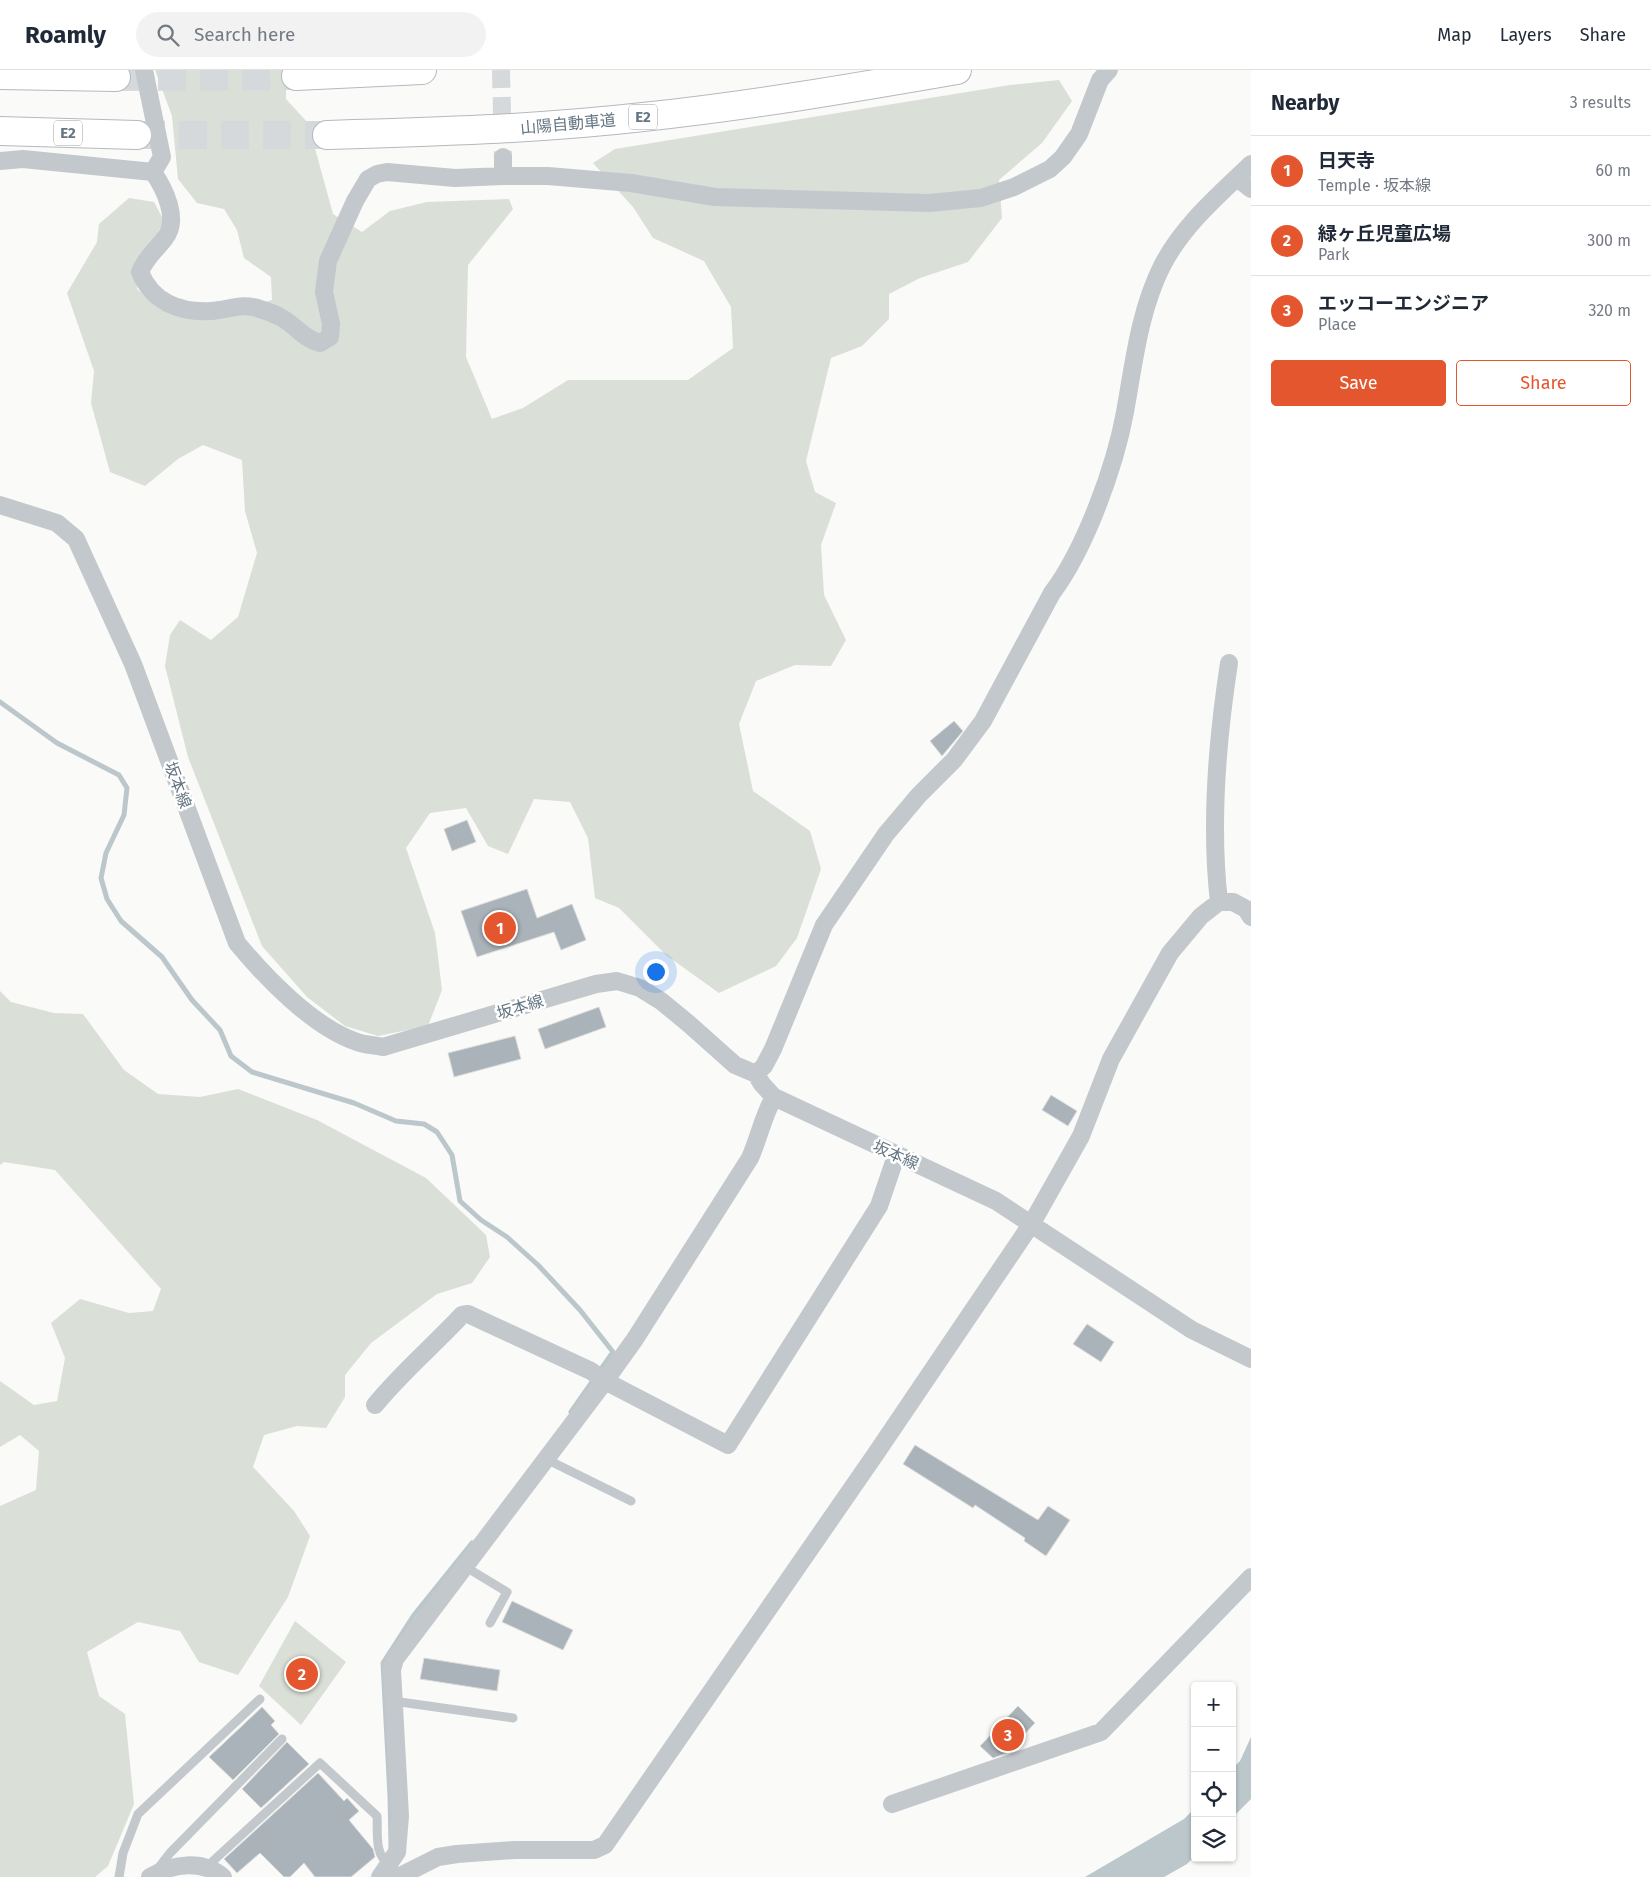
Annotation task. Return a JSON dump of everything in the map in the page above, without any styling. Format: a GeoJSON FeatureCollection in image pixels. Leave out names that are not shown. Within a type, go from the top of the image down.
{"type":"FeatureCollection","features":[{"type":"Feature","properties":{"kind":"highway"},"geometry":{"type":"LineString","coordinates":[[296,76],[422,70]]}},
{"type":"Feature","properties":{"kind":"highway","name":"山陽自動車道"},"geometry":{"type":"LineString","coordinates":[[327,135],[494,130],[644,117],[810,95],[957,70]]}},
{"type":"Feature","properties":{"kind":"highway"},"geometry":{"type":"LineString","coordinates":[[0,75],[116,76]]}},
{"type":"Feature","properties":{"kind":"highway","name":"E2"},"geometry":{"type":"LineString","coordinates":[[0,131],[137,135]]}},
{"type":"Feature","properties":{"kind":"street"},"geometry":{"type":"LineString","coordinates":[[144,70],[162,157],[153,172]]}},
{"type":"Feature","properties":{"kind":"street"},"geometry":{"type":"LineString","coordinates":[[0,161],[23,159],[153,172],[164,188],[171,218],[167,236],[145,259],[140,272],[145,285],[162,302],[187,311],[213,311],[236,305],[258,308],[282,318],[309,340],[320,343],[330,337],[330,324],[324,292],[328,261],[355,201],[368,179],[376,174],[387,172],[455,178],[548,176],[631,182],[715,197],[929,203],[981,198],[1014,187],[1050,170],[1063,157],[1079,134],[1100,80],[1109,70]]}},
{"type":"Feature","properties":{"kind":"street"},"geometry":{"type":"LineString","coordinates":[[503,157],[503,176]]}},
{"type":"Feature","properties":{"kind":"street"},"geometry":{"type":"LineString","coordinates":[[756,1074],[764,1066],[773,1049],[824,925],[886,834],[919,795],[954,760],[983,721],[1052,594],[1063,579],[1094,511],[1113,456],[1125,414],[1134,351],[1147,304],[1162,266],[1180,236],[1205,207],[1251,164]]}},
{"type":"Feature","properties":{"kind":"street"},"geometry":{"type":"LineString","coordinates":[[1237,178],[1251,189]]}},
{"type":"Feature","properties":{"kind":"street","name":"坂本線"},"geometry":{"type":"LineString","coordinates":[[0,505],[57,523],[76,539],[133,664],[238,943],[253,962],[299,1006],[337,1034],[358,1043],[383,1047],[596,984],[617,981],[640,988],[690,1024],[735,1065],[756,1074],[774,1097],[896,1156],[996,1201],[1192,1330],[1251,1359]]}},
{"type":"Feature","properties":{"kind":"street"},"geometry":{"type":"LineString","coordinates":[[1219,902],[1216,877],[1216,814],[1221,723],[1228,663]]}},
{"type":"Feature","properties":{"kind":"street"},"geometry":{"type":"LineString","coordinates":[[390,1874],[438,1857],[457,1854],[515,1850],[594,1850],[605,1845],[883,1444],[1032,1223],[1081,1136],[1111,1059],[1170,953],[1201,916],[1219,902],[1233,902],[1246,908],[1251,917]]}},
{"type":"Feature","properties":{"kind":"street"},"geometry":{"type":"LineString","coordinates":[[390,1874],[397,1852],[400,1816],[392,1670],[395,1659],[546,1459],[599,1377],[635,1339],[750,1158],[760,1136],[767,1110],[774,1097]]}},
{"type":"Feature","properties":{"kind":"street"},"geometry":{"type":"LineString","coordinates":[[375,1406],[407,1369],[434,1346],[462,1315],[468,1314],[599,1377],[728,1445],[879,1206],[896,1156]]}},
{"type":"Feature","properties":{"kind":"street"},"geometry":{"type":"LineString","coordinates":[[892,1804],[1100,1732],[1251,1577]]}},
{"type":"Feature","properties":{"kind":"street"},"geometry":{"type":"LineString","coordinates":[[152,1876],[176,1865],[218,1872]]}},
{"type":"Feature","properties":{"kind":"lane"},"geometry":{"type":"LineString","coordinates":[[546,1459],[631,1501]]}},
{"type":"Feature","properties":{"kind":"lane"},"geometry":{"type":"LineString","coordinates":[[464,1566],[508,1592],[490,1623]]}},
{"type":"Feature","properties":{"kind":"lane"},"geometry":{"type":"LineString","coordinates":[[119,1877],[123,1854],[138,1814],[260,1698]]}},
{"type":"Feature","properties":{"kind":"lane"},"geometry":{"type":"LineString","coordinates":[[393,1701],[513,1718]]}},
{"type":"Feature","properties":{"kind":"lane"},"geometry":{"type":"LineString","coordinates":[[152,1876],[170,1853],[282,1739]]}},
{"type":"Feature","properties":{"kind":"lane"},"geometry":{"type":"LineString","coordinates":[[218,1872],[213,1861],[320,1763],[377,1816],[378,1846],[390,1874]]}},
{"type":"Feature","properties":{"kind":"shaded area"},"geometry":{"type":"Polygon","coordinates":[[[155,70],[286,70],[286,99],[308,123],[333,214],[362,232],[390,211],[427,202],[509,199],[513,209],[468,265],[466,357],[492,419],[523,408],[568,380],[688,380],[733,348],[731,307],[704,261],[653,238],[633,207],[593,163],[615,149],[1010,85],[1059,80],[1072,101],[1042,143],[999,180],[1002,218],[968,262],[920,278],[889,294],[889,319],[862,346],[831,358],[806,461],[815,492],[836,503],[821,545],[824,595],[846,640],[831,666],[795,665],[756,681],[739,724],[753,791],[810,831],[821,869],[797,938],[776,966],[719,993],[666,955],[619,908],[595,898],[588,838],[570,802],[534,799],[508,854],[488,846],[466,808],[430,813],[406,848],[435,933],[442,990],[428,1026],[378,1036],[345,1026],[307,997],[262,946],[188,757],[165,666],[170,635],[180,620],[211,640],[238,617],[257,553],[245,511],[242,460],[203,445],[178,459],[145,486],[110,472],[91,403],[94,371],[67,293],[97,242],[99,224],[129,198],[154,202],[164,221],[153,242],[136,263],[137,289],[150,302],[165,311],[179,315],[206,317],[232,312],[272,300],[271,277],[244,258],[237,230],[224,209],[197,203],[178,179],[172,116],[155,70]]]}},
{"type":"Feature","properties":{"kind":"shaded area"},"geometry":{"type":"Polygon","coordinates":[[[0,991],[11,1002],[54,1013],[83,1014],[124,1070],[158,1094],[200,1097],[238,1089],[317,1120],[426,1178],[486,1235],[490,1257],[472,1283],[437,1294],[371,1343],[345,1375],[345,1397],[326,1428],[297,1426],[264,1435],[253,1467],[294,1511],[310,1536],[288,1597],[238,1675],[199,1662],[180,1631],[138,1622],[87,1652],[99,1696],[125,1714],[134,1804],[108,1866],[95,1877],[0,1877],[0,1506],[36,1490],[39,1451],[20,1435],[0,1447],[0,1381],[34,1405],[57,1401],[65,1358],[51,1323],[80,1299],[129,1313],[153,1311],[161,1289],[55,1170],[4,1162],[0,1165],[0,991]]]}},
{"type":"Feature","properties":{"kind":"shaded area"},"geometry":{"type":"Polygon","coordinates":[[[295,1621],[346,1662],[301,1725],[259,1686],[295,1621]]]}},
{"type":"Feature","properties":{"kind":"shaded area"},"geometry":{"type":"Polygon","coordinates":[[[1251,1737],[1251,1799],[1236,1814],[1236,1765],[1240,1761],[1251,1737]]]}},
{"type":"Feature","properties":{"kind":"shaded area"},"geometry":{"type":"Polygon","coordinates":[[[1191,1812],[1191,1860],[1187,1864],[1164,1877],[1085,1877],[1184,1819],[1191,1812]]]}},
{"type":"Feature","properties":{"kind":"building"},"geometry":{"type":"Polygon","coordinates":[[[954,721],[963,731],[942,756],[930,741],[954,721]]]}},
{"type":"Feature","properties":{"kind":"building"},"geometry":{"type":"Polygon","coordinates":[[[467,820],[476,842],[452,851],[444,829],[467,820]]]}},
{"type":"Feature","properties":{"kind":"building"},"geometry":{"type":"Polygon","coordinates":[[[527,889],[537,918],[572,904],[586,940],[561,950],[554,932],[477,957],[461,911],[527,889]]]}},
{"type":"Feature","properties":{"kind":"building"},"geometry":{"type":"Polygon","coordinates":[[[599,1007],[606,1027],[545,1049],[538,1029],[599,1007]]]}},
{"type":"Feature","properties":{"kind":"building"},"geometry":{"type":"Polygon","coordinates":[[[515,1036],[521,1059],[454,1077],[448,1053],[515,1036]]]}},
{"type":"Feature","properties":{"kind":"building"},"geometry":{"type":"Polygon","coordinates":[[[1051,1095],[1077,1111],[1068,1126],[1042,1110],[1051,1095]]]}},
{"type":"Feature","properties":{"kind":"building"},"geometry":{"type":"Polygon","coordinates":[[[1087,1324],[1114,1342],[1101,1362],[1073,1344],[1087,1324]]]}},
{"type":"Feature","properties":{"kind":"building"},"geometry":{"type":"Polygon","coordinates":[[[915,1445],[1038,1520],[1048,1506],[1070,1520],[1046,1556],[1024,1541],[1025,1538],[975,1505],[973,1508],[903,1464],[915,1445]]]}},
{"type":"Feature","properties":{"kind":"building"},"geometry":{"type":"Polygon","coordinates":[[[512,1601],[573,1630],[563,1650],[502,1622],[512,1601]]]}},
{"type":"Feature","properties":{"kind":"building"},"geometry":{"type":"Polygon","coordinates":[[[424,1658],[500,1670],[497,1691],[420,1679],[424,1658]]]}},
{"type":"Feature","properties":{"kind":"building"},"geometry":{"type":"Polygon","coordinates":[[[1018,1706],[1035,1723],[1007,1753],[993,1758],[980,1746],[1018,1706]]]}},
{"type":"Feature","properties":{"kind":"building"},"geometry":{"type":"Polygon","coordinates":[[[262,1707],[275,1721],[271,1725],[279,1734],[233,1780],[209,1757],[262,1707]]]}},
{"type":"Feature","properties":{"kind":"building"},"geometry":{"type":"Polygon","coordinates":[[[287,1742],[309,1764],[261,1808],[242,1789],[287,1742]]]}},
{"type":"Feature","properties":{"kind":"building"},"geometry":{"type":"Polygon","coordinates":[[[318,1773],[344,1801],[347,1798],[359,1811],[349,1820],[373,1849],[375,1857],[351,1877],[315,1877],[304,1863],[290,1877],[284,1877],[260,1853],[237,1873],[224,1859],[318,1773]]]}},
{"type":"Feature","properties":{"kind":"waterway"},"geometry":{"type":"LineString","coordinates":[[0,702],[57,743],[119,775],[127,788],[124,815],[106,853],[101,878],[107,899],[121,921],[162,957],[192,1000],[220,1030],[231,1056],[252,1072],[354,1103],[396,1121],[424,1124],[437,1132],[452,1155],[460,1201],[481,1220],[507,1237],[538,1265],[580,1310],[613,1352],[571,1412]]}},
{"type":"Feature","properties":{"kind":"waterway"},"geometry":{"type":"LineString","coordinates":[[391,1844],[383,1663],[414,1615],[472,1543]]}},
{"type":"Feature","properties":{"kind":"tunnel"},"geometry":{"type":"LineString","coordinates":[[501,70],[503,157]]}},
{"type":"Feature","properties":{"kind":"tunnel"},"geometry":{"type":"LineString","coordinates":[[116,77],[296,76]]}},
{"type":"Feature","properties":{"kind":"tunnel"},"geometry":{"type":"LineString","coordinates":[[137,135],[327,135]]}},
{"type":"Feature","properties":{"kind":"place","name":"日天寺"},"geometry":{"type":"Point","coordinates":[500,928]}},
{"type":"Feature","properties":{"kind":"place","name":"緑ヶ丘児童広場"},"geometry":{"type":"Point","coordinates":[302,1674]}},
{"type":"Feature","properties":{"kind":"place","name":"エッコーエンジニア"},"geometry":{"type":"Point","coordinates":[1008,1735]}}]}
